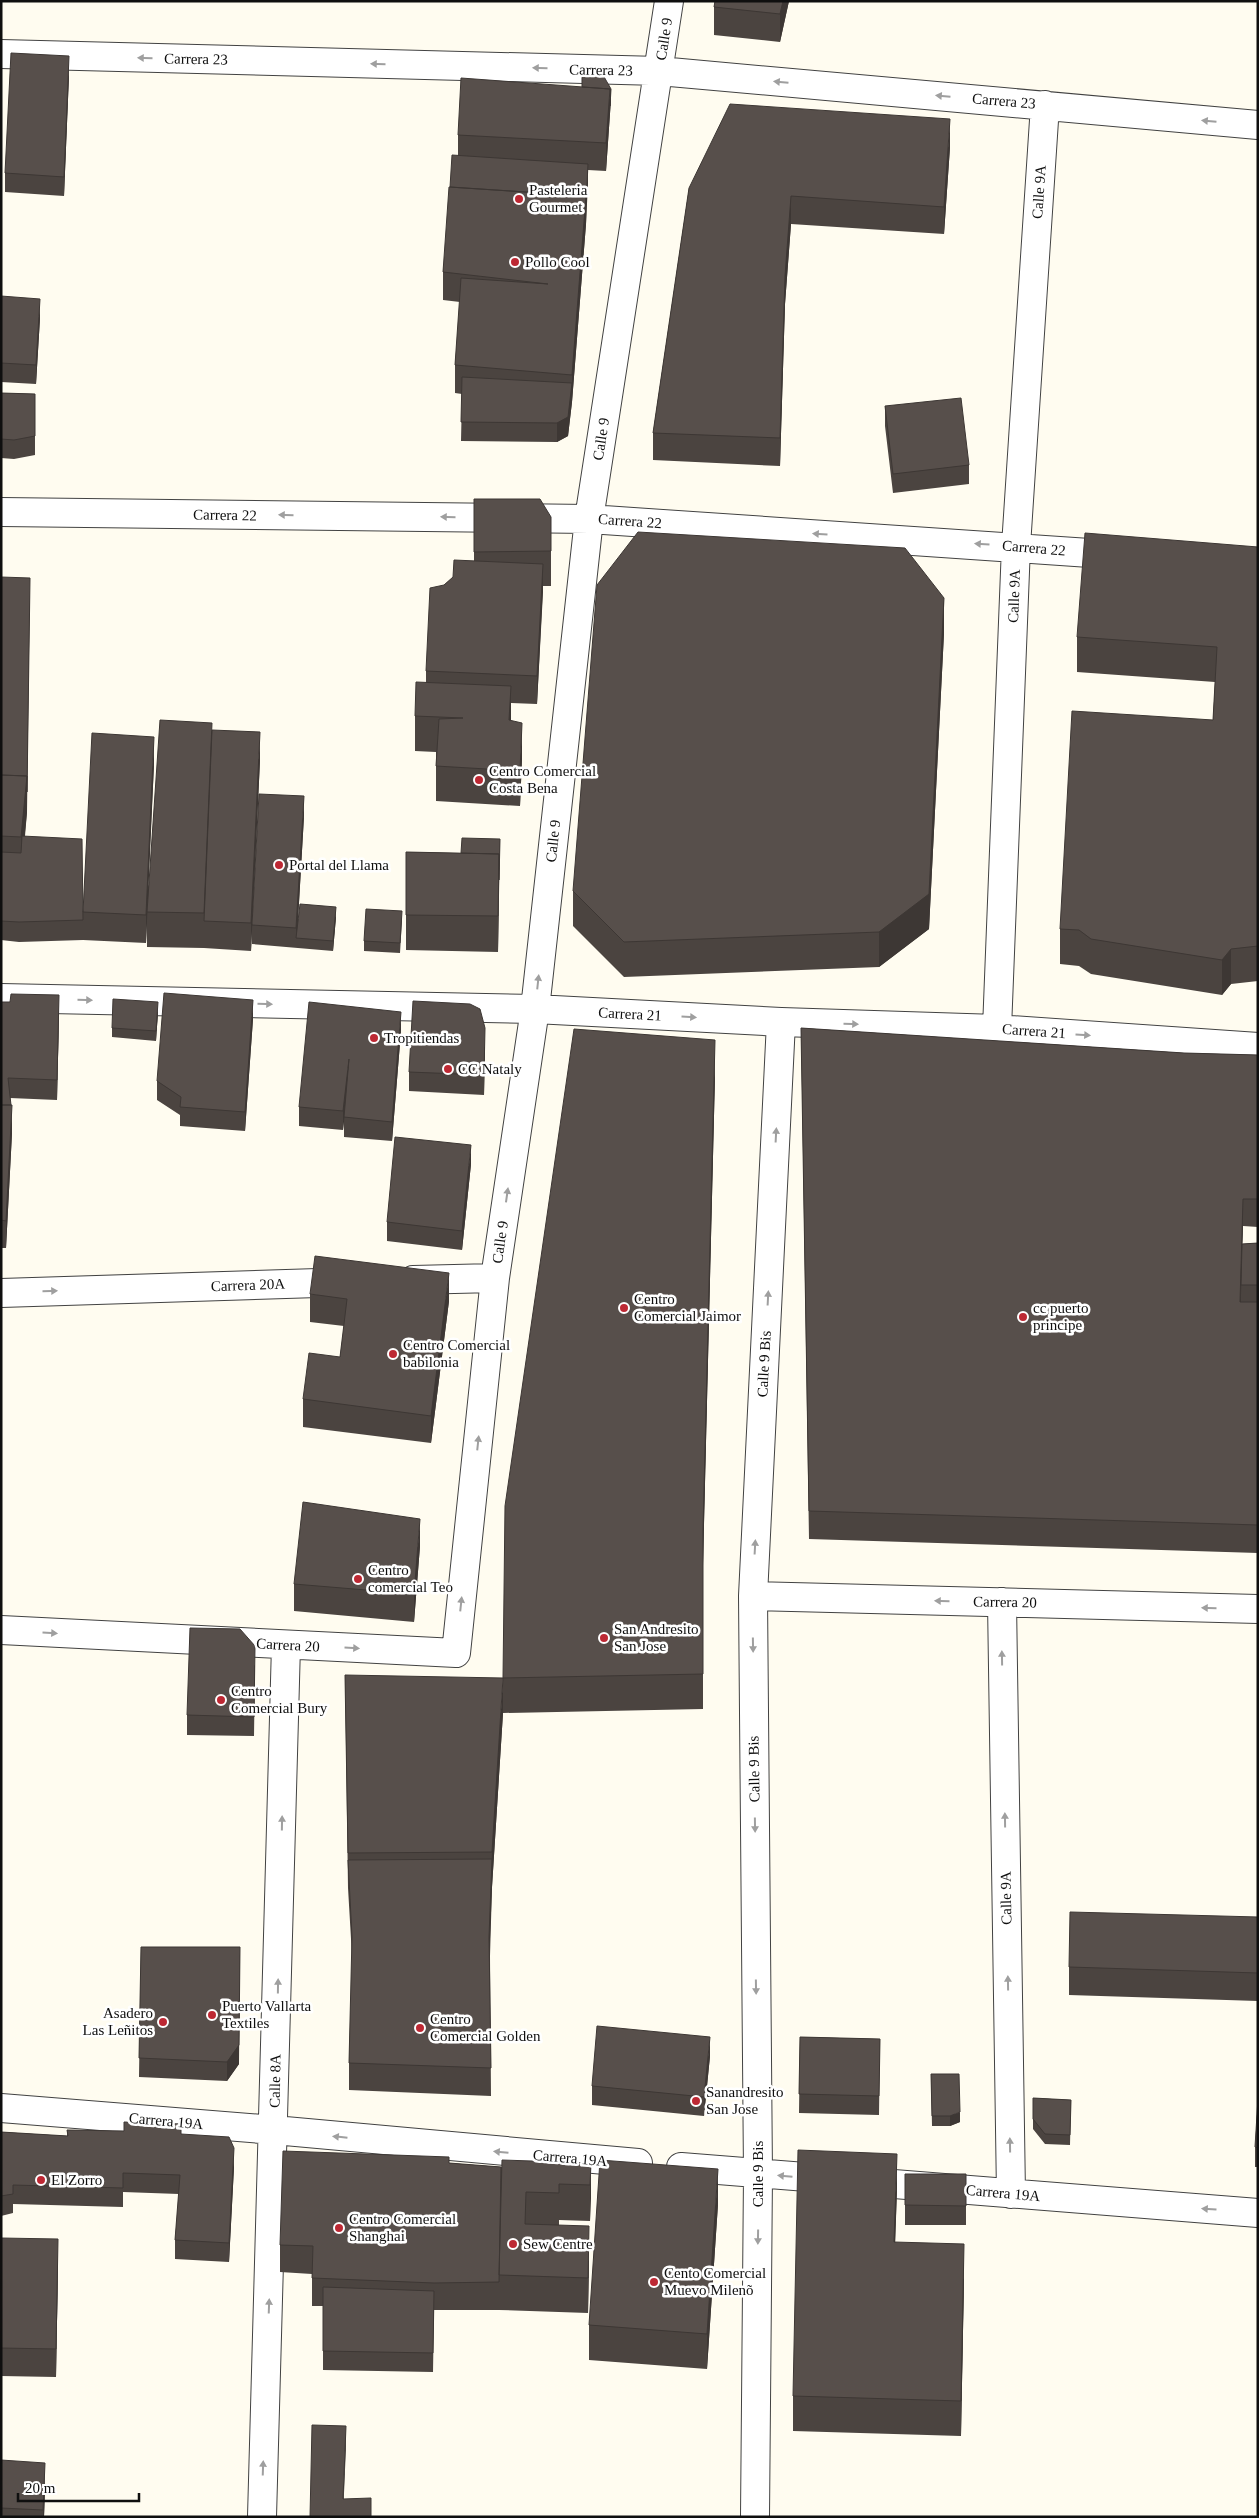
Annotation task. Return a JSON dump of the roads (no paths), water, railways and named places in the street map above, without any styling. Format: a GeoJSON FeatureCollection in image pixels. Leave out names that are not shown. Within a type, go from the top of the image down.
{"type":"FeatureCollection","features":[{"type":"Feature","properties":{"kind":"street","name":"Calle 9"},"geometry":{"type":"LineString","coordinates":[[456,1653],[495,1278],[535,1009],[589,519],[669,1]]}},
{"type":"Feature","properties":{"kind":"street","name":"Carrera 23"},"geometry":{"type":"LineString","coordinates":[[1,54],[659,71],[1258,125]]}},
{"type":"Feature","properties":{"kind":"street","name":"Calle 9A"},"geometry":{"type":"LineString","coordinates":[[997,1029],[1016,546],[1045,105]]}},
{"type":"Feature","properties":{"kind":"street","name":"Carrera 22"},"geometry":{"type":"LineString","coordinates":[[1,512],[589,519],[1016,546],[1142,557]]}},
{"type":"Feature","properties":{"kind":"street","name":"Carrera 21"},"geometry":{"type":"LineString","coordinates":[[1,998],[535,1009],[781,1022],[997,1029],[1258,1047]]}},
{"type":"Feature","properties":{"kind":"street","name":"Calle 9 Bis"},"geometry":{"type":"LineString","coordinates":[[755,2517],[758,2174],[753,1596],[781,1022]]}},
{"type":"Feature","properties":{"kind":"street","name":"Carrera 20A"},"geometry":{"type":"LineString","coordinates":[[1,1292],[495,1278]]}},
{"type":"Feature","properties":{"kind":"street","name":"Carrera 20"},"geometry":{"type":"LineString","coordinates":[[753,1596],[1258,1609]]}},
{"type":"Feature","properties":{"kind":"street","name":"Calle 9A"},"geometry":{"type":"LineString","coordinates":[[1002,1602],[1011,2194]]}},
{"type":"Feature","properties":{"kind":"street","name":"Carrera 20"},"geometry":{"type":"LineString","coordinates":[[1,1630],[456,1653]]}},
{"type":"Feature","properties":{"kind":"street","name":"Calle 8A"},"geometry":{"type":"LineString","coordinates":[[262,2517],[286,1645]]}},
{"type":"Feature","properties":{"kind":"street","name":"Carrera 19A"},"geometry":{"type":"LineString","coordinates":[[1,2108],[274,2130],[410,2144],[758,2174],[1258,2213]]}},
{"type":"Feature","properties":{"kind":"place","name":"Pasteleria Gourmet"},"geometry":{"type":"Point","coordinates":[519,199]}},
{"type":"Feature","properties":{"kind":"place","name":"Pollo Cool"},"geometry":{"type":"Point","coordinates":[515,262]}},
{"type":"Feature","properties":{"kind":"place","name":"Centro Comercial Costa Bena"},"geometry":{"type":"Point","coordinates":[479,780]}},
{"type":"Feature","properties":{"kind":"place","name":"Portal del Llama"},"geometry":{"type":"Point","coordinates":[279,865]}},
{"type":"Feature","properties":{"kind":"place","name":"Tropitiendas"},"geometry":{"type":"Point","coordinates":[374,1038]}},
{"type":"Feature","properties":{"kind":"place","name":"CC Nataly"},"geometry":{"type":"Point","coordinates":[448,1069]}},
{"type":"Feature","properties":{"kind":"place","name":"Centro Comercial Jaimor"},"geometry":{"type":"Point","coordinates":[624,1308]}},
{"type":"Feature","properties":{"kind":"place","name":"cc puerto principe"},"geometry":{"type":"Point","coordinates":[1023,1317]}},
{"type":"Feature","properties":{"kind":"place","name":"Centro Comercial babilonia"},"geometry":{"type":"Point","coordinates":[393,1354]}},
{"type":"Feature","properties":{"kind":"place","name":"Centro comercial Teo"},"geometry":{"type":"Point","coordinates":[358,1579]}},
{"type":"Feature","properties":{"kind":"place","name":"San Andresito San Jose"},"geometry":{"type":"Point","coordinates":[604,1638]}},
{"type":"Feature","properties":{"kind":"place","name":"Centro Comercial Bury"},"geometry":{"type":"Point","coordinates":[221,1700]}},
{"type":"Feature","properties":{"kind":"place","name":"Puerto Vallarta Textiles"},"geometry":{"type":"Point","coordinates":[212,2015]}},
{"type":"Feature","properties":{"kind":"place","name":"Asadero Las Leñitos"},"geometry":{"type":"Point","coordinates":[163,2022]}},
{"type":"Feature","properties":{"kind":"place","name":"Centro Comercial Golden"},"geometry":{"type":"Point","coordinates":[420,2028]}},
{"type":"Feature","properties":{"kind":"place","name":"Sanandresito San Jose"},"geometry":{"type":"Point","coordinates":[696,2101]}},
{"type":"Feature","properties":{"kind":"place","name":"El Zorro"},"geometry":{"type":"Point","coordinates":[41,2180]}},
{"type":"Feature","properties":{"kind":"place","name":"Centro Comercial Shanghai"},"geometry":{"type":"Point","coordinates":[339,2228]}},
{"type":"Feature","properties":{"kind":"place","name":"Sew Centre"},"geometry":{"type":"Point","coordinates":[513,2244]}},
{"type":"Feature","properties":{"kind":"place","name":"Cento Comercial Muevo Milenõ"},"geometry":{"type":"Point","coordinates":[654,2282]}}]}
